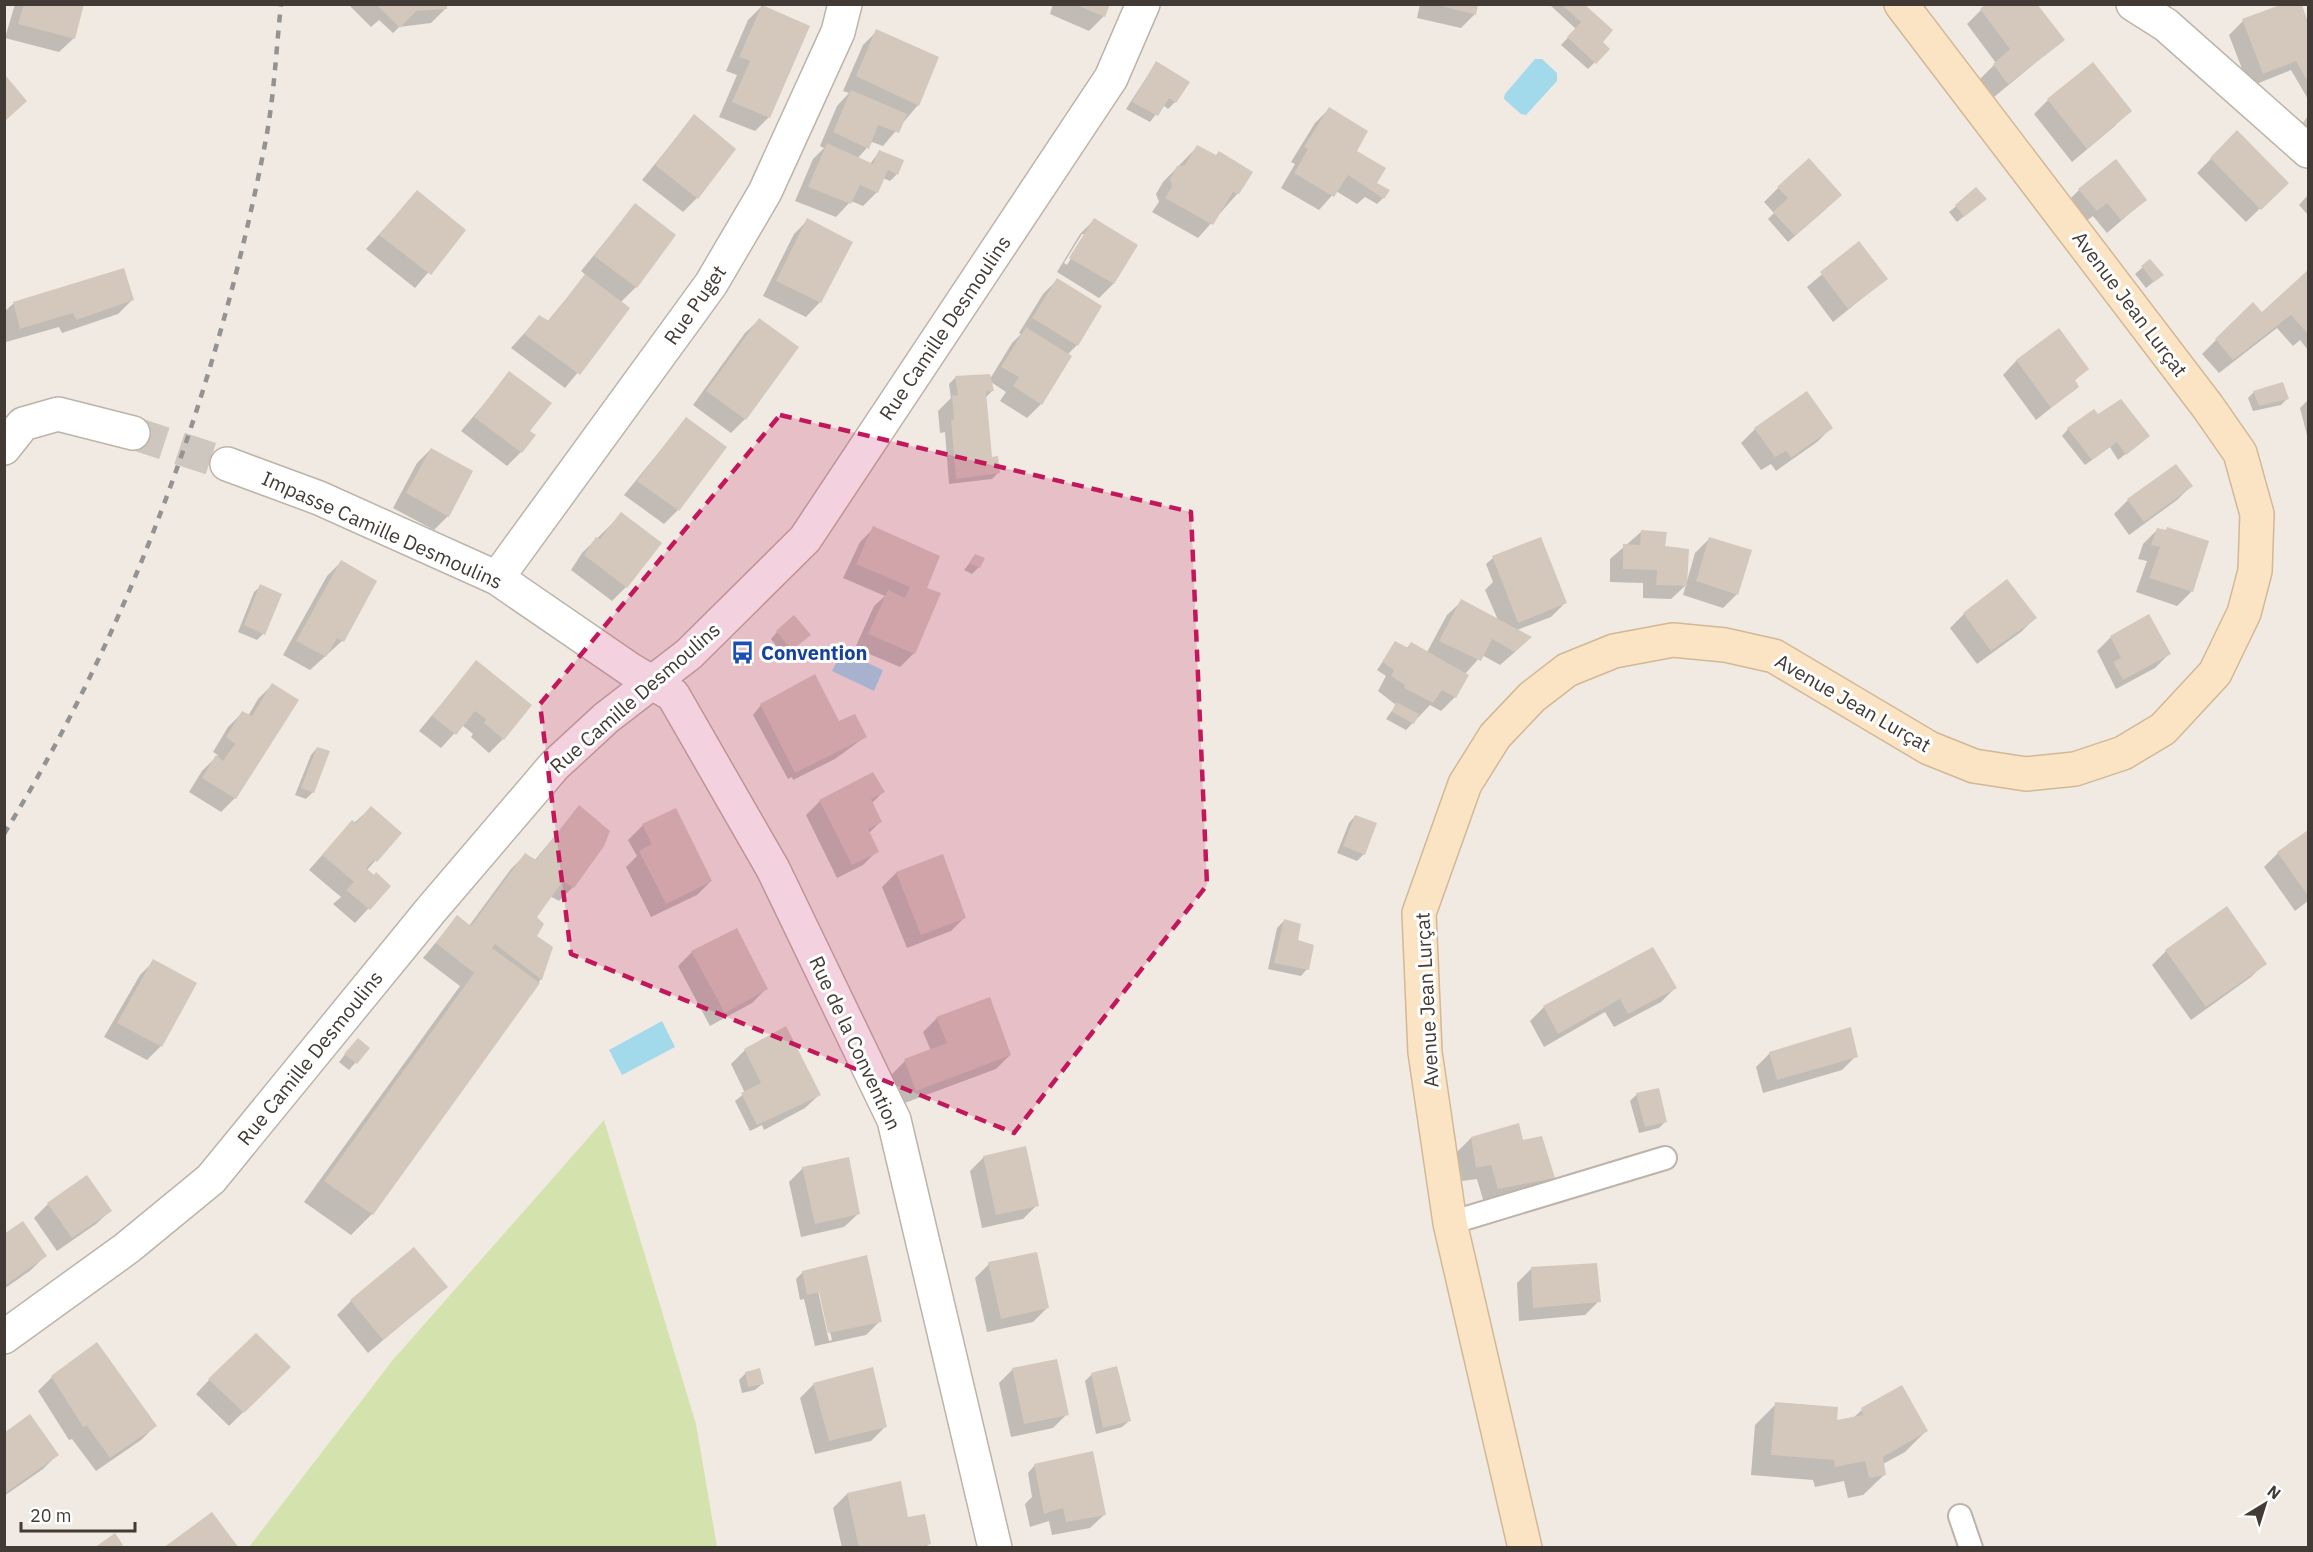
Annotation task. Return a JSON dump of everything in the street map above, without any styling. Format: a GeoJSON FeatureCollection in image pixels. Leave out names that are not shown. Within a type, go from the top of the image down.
{"type":"FeatureCollection","features":[{"type":"Feature","properties":{"kind":"main road","name":"Avenue Jean Lurçat"},"geometry":{"type":"LineString","coordinates":[[1525,1548],[1450,1223],[1425,1052],[1419,913],[1465,784],[1495,736],[1532,697],[1567,670],[1614,651],[1672,640],[1725,645],[1774,656],[1929,748],[1974,766],[2026,774],[2076,769],[2123,753],[2163,729],[2215,673],[2244,613],[2255,571],[2257,514],[2240,453],[2208,407],[1901,4]]}},
{"type":"Feature","properties":{"kind":"street","name":"Rue Puget"},"geometry":{"type":"LineString","coordinates":[[497,578],[711,284],[765,192],[838,32],[845,4]]}},
{"type":"Feature","properties":{"kind":"street","name":"Rue Camille Desmoulins"},"geometry":{"type":"LineString","coordinates":[[4,1337],[127,1248],[211,1179],[431,909],[554,766],[606,718],[689,654],[806,538],[1112,78],[1143,4]]}},
{"type":"Feature","properties":{"kind":"street"},"geometry":{"type":"LineString","coordinates":[[2133,4],[2166,25],[2308,151]]}},
{"type":"Feature","properties":{"kind":"street"},"geometry":{"type":"LineString","coordinates":[[4,448],[23,424],[58,414],[133,433]]}},
{"type":"Feature","properties":{"kind":"street","name":"Impasse Camille Desmoulins"},"geometry":{"type":"LineString","coordinates":[[227,465],[319,498],[497,578],[652,683]]}},
{"type":"Feature","properties":{"kind":"street","name":"Rue de la Convention"},"geometry":{"type":"LineString","coordinates":[[652,683],[673,695],[773,869],[894,1120],[994,1548]]}},
{"type":"Feature","properties":{"kind":"lane"},"geometry":{"type":"LineString","coordinates":[[1450,1223],[1665,1158]]}},
{"type":"Feature","properties":{"kind":"lane"},"geometry":{"type":"LineString","coordinates":[[1960,1516],[1971,1548]]}},
{"type":"Feature","properties":{"kind":"highlighted area"},"geometry":{"type":"Polygon","coordinates":[[[780,415],[1191,512],[1207,885],[1014,1133],[571,954],[540,704],[780,415]]]}},
{"type":"Feature","properties":{"kind":"green space"},"geometry":{"type":"Polygon","coordinates":[[[604,1120],[696,1424],[717,1547],[249,1547],[392,1361],[604,1120]]]}},
{"type":"Feature","properties":{"kind":"water"},"geometry":{"type":"Polygon","coordinates":[[[1535,59],[1542,59],[1557,73],[1557,81],[1526,115],[1521,114],[1504,99],[1505,94],[1535,59]]]}},
{"type":"Feature","properties":{"kind":"water"},"geometry":{"type":"Polygon","coordinates":[[[842,651],[883,670],[874,691],[832,671],[842,651]]]}},
{"type":"Feature","properties":{"kind":"water"},"geometry":{"type":"Polygon","coordinates":[[[662,1021],[675,1047],[622,1075],[609,1050],[662,1021]]]}},
{"type":"Feature","properties":{"kind":"building"},"geometry":{"type":"Polygon","coordinates":[[[24,4],[84,4],[75,39],[18,24],[24,4]]]}},
{"type":"Feature","properties":{"kind":"building"},"geometry":{"type":"Polygon","coordinates":[[[376,4],[447,4],[447,9],[416,11],[400,28],[376,4]]]}},
{"type":"Feature","properties":{"kind":"building"},"geometry":{"type":"Polygon","coordinates":[[[1074,4],[1110,4],[1105,17],[1074,4]]]}},
{"type":"Feature","properties":{"kind":"building"},"geometry":{"type":"Polygon","coordinates":[[[1434,4],[1478,4],[1476,15],[1434,4]]]}},
{"type":"Feature","properties":{"kind":"building"},"geometry":{"type":"Polygon","coordinates":[[[1986,4],[2037,4],[2065,40],[2008,84],[1993,64],[2010,49],[1980,9],[1986,4]]]}},
{"type":"Feature","properties":{"kind":"building"},"geometry":{"type":"Polygon","coordinates":[[[762,5],[810,26],[770,118],[732,102],[750,61],[739,57],[762,5]]]}},
{"type":"Feature","properties":{"kind":"building"},"geometry":{"type":"Polygon","coordinates":[[[1562,5],[1585,5],[1613,30],[1603,42],[1610,49],[1596,64],[1567,37],[1581,22],[1562,5]]]}},
{"type":"Feature","properties":{"kind":"building"},"geometry":{"type":"Polygon","coordinates":[[[2280,5],[2302,5],[2308,22],[2308,82],[2296,61],[2263,74],[2242,19],[2280,5]]]}},
{"type":"Feature","properties":{"kind":"building"},"geometry":{"type":"Polygon","coordinates":[[[876,29],[939,57],[919,106],[856,76],[876,29]]]}},
{"type":"Feature","properties":{"kind":"building"},"geometry":{"type":"Polygon","coordinates":[[[1156,61],[1190,82],[1176,103],[1169,98],[1158,116],[1132,102],[1156,61]]]}},
{"type":"Feature","properties":{"kind":"building"},"geometry":{"type":"Polygon","coordinates":[[[2093,62],[2132,111],[2087,149],[2047,99],[2093,62]]]}},
{"type":"Feature","properties":{"kind":"building"},"geometry":{"type":"Polygon","coordinates":[[[5,75],[27,101],[5,121],[5,75]]]}},
{"type":"Feature","properties":{"kind":"building"},"geometry":{"type":"Polygon","coordinates":[[[851,90],[907,114],[899,133],[878,125],[869,149],[833,132],[851,90]]]}},
{"type":"Feature","properties":{"kind":"building"},"geometry":{"type":"Polygon","coordinates":[[[1329,107],[1368,131],[1357,151],[1386,168],[1377,183],[1390,190],[1384,199],[1348,175],[1334,197],[1294,173],[1308,149],[1304,147],[1329,107]]]}},
{"type":"Feature","properties":{"kind":"building"},"geometry":{"type":"Polygon","coordinates":[[[694,114],[736,149],[698,199],[655,165],[694,114]]]}},
{"type":"Feature","properties":{"kind":"building"},"geometry":{"type":"Polygon","coordinates":[[[2308,116],[2308,139],[2298,129],[2308,116]]]}},
{"type":"Feature","properties":{"kind":"building"},"geometry":{"type":"Polygon","coordinates":[[[2237,130],[2289,183],[2261,210],[2210,158],[2237,130]]]}},
{"type":"Feature","properties":{"kind":"building"},"geometry":{"type":"Polygon","coordinates":[[[827,143],[873,164],[879,150],[904,160],[898,175],[888,170],[878,193],[860,185],[851,204],[808,187],[827,143]]]}},
{"type":"Feature","properties":{"kind":"building"},"geometry":{"type":"Polygon","coordinates":[[[1197,145],[1216,155],[1219,151],[1253,172],[1239,194],[1233,192],[1213,225],[1165,198],[1172,186],[1170,179],[1177,166],[1185,165],[1197,145]]]}},
{"type":"Feature","properties":{"kind":"building"},"geometry":{"type":"Polygon","coordinates":[[[1809,158],[1842,195],[1795,236],[1773,212],[1788,198],[1777,187],[1809,158]]]}},
{"type":"Feature","properties":{"kind":"building"},"geometry":{"type":"Polygon","coordinates":[[[2116,159],[2147,200],[2121,220],[2107,203],[2097,211],[2078,189],[2116,159]]]}},
{"type":"Feature","properties":{"kind":"building"},"geometry":{"type":"Polygon","coordinates":[[[1976,187],[1987,199],[1964,217],[1955,205],[1976,187]]]}},
{"type":"Feature","properties":{"kind":"building"},"geometry":{"type":"Polygon","coordinates":[[[417,190],[466,230],[431,275],[379,235],[417,190]]]}},
{"type":"Feature","properties":{"kind":"building"},"geometry":{"type":"Polygon","coordinates":[[[635,203],[676,235],[637,288],[594,256],[635,203]]]}},
{"type":"Feature","properties":{"kind":"building"},"geometry":{"type":"Polygon","coordinates":[[[807,218],[853,242],[821,303],[776,281],[807,218]]]}},
{"type":"Feature","properties":{"kind":"building"},"geometry":{"type":"Polygon","coordinates":[[[1094,218],[1138,245],[1114,284],[1069,258],[1094,218]]]}},
{"type":"Feature","properties":{"kind":"building"},"geometry":{"type":"Polygon","coordinates":[[[1859,241],[1888,279],[1848,309],[1820,272],[1859,241]]]}},
{"type":"Feature","properties":{"kind":"building"},"geometry":{"type":"Polygon","coordinates":[[[2150,259],[2164,275],[2154,282],[2141,266],[2150,259]]]}},
{"type":"Feature","properties":{"kind":"building"},"geometry":{"type":"Polygon","coordinates":[[[124,268],[134,300],[76,320],[73,313],[20,329],[13,302],[124,268]]]}},
{"type":"Feature","properties":{"kind":"building"},"geometry":{"type":"Polygon","coordinates":[[[2308,270],[2308,334],[2291,315],[2233,360],[2215,339],[2253,302],[2262,312],[2308,270]]]}},
{"type":"Feature","properties":{"kind":"building"},"geometry":{"type":"Polygon","coordinates":[[[585,274],[630,308],[580,375],[524,334],[539,315],[549,321],[585,274]]]}},
{"type":"Feature","properties":{"kind":"building"},"geometry":{"type":"Polygon","coordinates":[[[1057,278],[1102,306],[1078,346],[1032,318],[1057,278]]]}},
{"type":"Feature","properties":{"kind":"building"},"geometry":{"type":"Polygon","coordinates":[[[759,318],[799,347],[746,420],[706,391],[759,318]]]}},
{"type":"Feature","properties":{"kind":"building"},"geometry":{"type":"Polygon","coordinates":[[[1026,327],[1072,356],[1042,405],[1013,386],[1019,377],[1001,367],[1026,327]]]}},
{"type":"Feature","properties":{"kind":"building"},"geometry":{"type":"Polygon","coordinates":[[[2059,328],[2089,369],[2075,380],[2079,387],[2051,408],[2016,360],[2059,328]]]}},
{"type":"Feature","properties":{"kind":"building"},"geometry":{"type":"Polygon","coordinates":[[[509,371],[552,403],[530,431],[536,435],[522,453],[474,417],[509,371]]]}},
{"type":"Feature","properties":{"kind":"building"},"geometry":{"type":"Polygon","coordinates":[[[990,374],[994,391],[986,392],[992,457],[998,456],[1000,473],[956,479],[951,420],[954,420],[952,395],[958,396],[955,376],[990,374]]]}},
{"type":"Feature","properties":{"kind":"building"},"geometry":{"type":"Polygon","coordinates":[[[2283,382],[2289,399],[2259,406],[2253,391],[2283,382]]]}},
{"type":"Feature","properties":{"kind":"building"},"geometry":{"type":"Polygon","coordinates":[[[1807,391],[1833,428],[1791,458],[1786,451],[1775,457],[1754,428],[1807,391]]]}},
{"type":"Feature","properties":{"kind":"building"},"geometry":{"type":"Polygon","coordinates":[[[2121,399],[2150,436],[2126,455],[2117,442],[2092,460],[2067,428],[2094,409],[2098,414],[2121,399]]]}},
{"type":"Feature","properties":{"kind":"building"},"geometry":{"type":"Polygon","coordinates":[[[686,417],[727,447],[679,511],[637,481],[686,417]]]}},
{"type":"Feature","properties":{"kind":"building"},"geometry":{"type":"Polygon","coordinates":[[[431,448],[473,471],[449,517],[406,493],[431,448]]]}},
{"type":"Feature","properties":{"kind":"building"},"geometry":{"type":"Polygon","coordinates":[[[2176,464],[2193,486],[2144,522],[2127,499],[2176,464]]]}},
{"type":"Feature","properties":{"kind":"building"},"geometry":{"type":"Polygon","coordinates":[[[621,512],[662,543],[627,588],[584,555],[596,537],[600,539],[621,512]]]}},
{"type":"Feature","properties":{"kind":"building"},"geometry":{"type":"Polygon","coordinates":[[[873,526],[940,556],[927,588],[941,593],[915,654],[868,634],[888,590],[905,598],[910,587],[856,564],[873,526]]]}},
{"type":"Feature","properties":{"kind":"building"},"geometry":{"type":"Polygon","coordinates":[[[2167,527],[2209,541],[2193,592],[2149,578],[2160,547],[2151,545],[2157,528],[2166,530],[2167,527]]]}},
{"type":"Feature","properties":{"kind":"building"},"geometry":{"type":"Polygon","coordinates":[[[1641,530],[1667,532],[1665,546],[1689,549],[1687,586],[1656,585],[1657,570],[1623,569],[1623,544],[1640,545],[1641,530]]]}},
{"type":"Feature","properties":{"kind":"building"},"geometry":{"type":"Polygon","coordinates":[[[1541,537],[1567,603],[1518,623],[1492,556],[1541,537]]]}},
{"type":"Feature","properties":{"kind":"building"},"geometry":{"type":"Polygon","coordinates":[[[1709,537],[1752,550],[1738,595],[1696,581],[1709,537]]]}},
{"type":"Feature","properties":{"kind":"building"},"geometry":{"type":"Polygon","coordinates":[[[975,554],[985,558],[980,568],[969,563],[975,554]]]}},
{"type":"Feature","properties":{"kind":"building"},"geometry":{"type":"Polygon","coordinates":[[[341,560],[377,581],[344,642],[337,638],[326,657],[296,641],[341,560]]]}},
{"type":"Feature","properties":{"kind":"building"},"geometry":{"type":"Polygon","coordinates":[[[2007,579],[2037,618],[1991,651],[1963,613],[2007,579]]]}},
{"type":"Feature","properties":{"kind":"building"},"geometry":{"type":"Polygon","coordinates":[[[260,584],[282,594],[265,635],[244,625],[260,584]]]}},
{"type":"Feature","properties":{"kind":"building"},"geometry":{"type":"Polygon","coordinates":[[[1461,599],[1532,637],[1515,652],[1492,639],[1481,661],[1439,641],[1461,599]]]}},
{"type":"Feature","properties":{"kind":"building"},"geometry":{"type":"Polygon","coordinates":[[[2149,614],[2171,654],[2123,680],[2113,662],[2121,658],[2110,636],[2149,614]]]}},
{"type":"Feature","properties":{"kind":"building"},"geometry":{"type":"Polygon","coordinates":[[[794,615],[811,635],[792,650],[776,631],[794,615]]]}},
{"type":"Feature","properties":{"kind":"building"},"geometry":{"type":"Polygon","coordinates":[[[1395,641],[1408,648],[1411,642],[1469,675],[1456,698],[1442,690],[1433,703],[1404,688],[1405,685],[1391,676],[1394,670],[1382,662],[1395,641]]]}},
{"type":"Feature","properties":{"kind":"building"},"geometry":{"type":"Polygon","coordinates":[[[476,660],[532,705],[504,740],[484,723],[486,719],[475,711],[456,735],[432,716],[476,660]]]}},
{"type":"Feature","properties":{"kind":"building"},"geometry":{"type":"Polygon","coordinates":[[[815,674],[839,721],[855,714],[867,737],[795,773],[760,704],[815,674]]]}},
{"type":"Feature","properties":{"kind":"building"},"geometry":{"type":"Polygon","coordinates":[[[272,683],[299,700],[236,799],[202,778],[216,755],[223,761],[235,744],[226,737],[242,711],[252,716],[272,683]]]}},
{"type":"Feature","properties":{"kind":"building"},"geometry":{"type":"Polygon","coordinates":[[[1396,702],[1419,714],[1414,724],[1392,712],[1396,702]]]}},
{"type":"Feature","properties":{"kind":"building"},"geometry":{"type":"Polygon","coordinates":[[[317,747],[330,751],[314,793],[301,788],[317,747]]]}},
{"type":"Feature","properties":{"kind":"building"},"geometry":{"type":"Polygon","coordinates":[[[873,772],[885,792],[871,799],[882,822],[868,829],[879,852],[852,865],[819,800],[873,772]]]}},
{"type":"Feature","properties":{"kind":"building"},"geometry":{"type":"Polygon","coordinates":[[[579,805],[610,831],[604,846],[574,888],[563,881],[537,917],[544,924],[537,936],[553,947],[542,980],[495,944],[492,948],[540,983],[373,1215],[324,1181],[474,973],[436,943],[457,915],[471,926],[525,853],[536,860],[579,805]]]}},
{"type":"Feature","properties":{"kind":"building"},"geometry":{"type":"Polygon","coordinates":[[[371,806],[402,833],[377,862],[374,860],[366,868],[374,875],[376,872],[391,886],[370,910],[346,890],[354,882],[322,855],[352,820],[356,823],[371,806]]]}},
{"type":"Feature","properties":{"kind":"building"},"geometry":{"type":"Polygon","coordinates":[[[676,808],[712,881],[666,904],[639,851],[652,844],[642,824],[676,808]]]}},
{"type":"Feature","properties":{"kind":"building"},"geometry":{"type":"Polygon","coordinates":[[[1355,815],[1377,823],[1365,855],[1343,846],[1355,815]]]}},
{"type":"Feature","properties":{"kind":"building"},"geometry":{"type":"Polygon","coordinates":[[[2308,830],[2308,896],[2277,852],[2308,830]]]}},
{"type":"Feature","properties":{"kind":"building"},"geometry":{"type":"Polygon","coordinates":[[[943,854],[966,918],[921,935],[896,872],[943,854]]]}},
{"type":"Feature","properties":{"kind":"building"},"geometry":{"type":"Polygon","coordinates":[[[2227,906],[2267,964],[2206,1007],[2165,950],[2227,906]]]}},
{"type":"Feature","properties":{"kind":"building"},"geometry":{"type":"Polygon","coordinates":[[[1284,919],[1301,924],[1298,940],[1314,945],[1309,970],[1274,963],[1284,919]]]}},
{"type":"Feature","properties":{"kind":"building"},"geometry":{"type":"Polygon","coordinates":[[[737,928],[768,989],[725,1013],[691,951],[737,928]]]}},
{"type":"Feature","properties":{"kind":"building"},"geometry":{"type":"Polygon","coordinates":[[[1653,947],[1677,988],[1628,1014],[1620,999],[1558,1034],[1543,1006],[1653,947]]]}},
{"type":"Feature","properties":{"kind":"building"},"geometry":{"type":"Polygon","coordinates":[[[153,959],[197,983],[162,1047],[117,1023],[153,959]]]}},
{"type":"Feature","properties":{"kind":"building"},"geometry":{"type":"Polygon","coordinates":[[[990,997],[1011,1055],[916,1091],[904,1059],[947,1043],[936,1017],[990,997]]]}},
{"type":"Feature","properties":{"kind":"building"},"geometry":{"type":"Polygon","coordinates":[[[786,1026],[821,1095],[757,1125],[741,1093],[761,1083],[744,1049],[786,1026]]]}},
{"type":"Feature","properties":{"kind":"building"},"geometry":{"type":"Polygon","coordinates":[[[1851,1027],[1858,1057],[1777,1080],[1769,1052],[1851,1027]]]}},
{"type":"Feature","properties":{"kind":"building"},"geometry":{"type":"Polygon","coordinates":[[[358,1038],[370,1048],[357,1064],[344,1054],[358,1038]]]}},
{"type":"Feature","properties":{"kind":"building"},"geometry":{"type":"Polygon","coordinates":[[[1659,1088],[1667,1122],[1645,1127],[1636,1093],[1659,1088]]]}},
{"type":"Feature","properties":{"kind":"building"},"geometry":{"type":"Polygon","coordinates":[[[1519,1123],[1523,1140],[1542,1136],[1555,1178],[1498,1189],[1491,1165],[1476,1168],[1471,1137],[1519,1123]]]}},
{"type":"Feature","properties":{"kind":"building"},"geometry":{"type":"Polygon","coordinates":[[[1026,1146],[1039,1206],[996,1215],[983,1156],[1026,1146]]]}},
{"type":"Feature","properties":{"kind":"building"},"geometry":{"type":"Polygon","coordinates":[[[849,1157],[860,1214],[815,1224],[802,1167],[849,1157]]]}},
{"type":"Feature","properties":{"kind":"building"},"geometry":{"type":"Polygon","coordinates":[[[87,1175],[112,1211],[72,1238],[47,1203],[87,1175]]]}},
{"type":"Feature","properties":{"kind":"building"},"geometry":{"type":"Polygon","coordinates":[[[23,1221],[47,1256],[4,1286],[4,1234],[23,1221]]]}},
{"type":"Feature","properties":{"kind":"building"},"geometry":{"type":"Polygon","coordinates":[[[414,1247],[448,1287],[383,1340],[350,1300],[414,1247]]]}},
{"type":"Feature","properties":{"kind":"building"},"geometry":{"type":"Polygon","coordinates":[[[1037,1252],[1049,1308],[1001,1319],[988,1262],[1037,1252]]]}},
{"type":"Feature","properties":{"kind":"building"},"geometry":{"type":"Polygon","coordinates":[[[867,1255],[882,1322],[828,1333],[819,1292],[807,1295],[802,1271],[867,1255]]]}},
{"type":"Feature","properties":{"kind":"building"},"geometry":{"type":"Polygon","coordinates":[[[1597,1263],[1601,1302],[1533,1308],[1531,1267],[1597,1263]]]}},
{"type":"Feature","properties":{"kind":"building"},"geometry":{"type":"Polygon","coordinates":[[[256,1333],[291,1367],[244,1413],[208,1379],[256,1333]]]}},
{"type":"Feature","properties":{"kind":"building"},"geometry":{"type":"Polygon","coordinates":[[[97,1342],[157,1426],[110,1458],[87,1426],[83,1427],[51,1376],[97,1342]]]}},
{"type":"Feature","properties":{"kind":"building"},"geometry":{"type":"Polygon","coordinates":[[[1057,1359],[1069,1415],[1024,1424],[1012,1368],[1057,1359]]]}},
{"type":"Feature","properties":{"kind":"building"},"geometry":{"type":"Polygon","coordinates":[[[1117,1366],[1131,1421],[1103,1428],[1091,1373],[1117,1366]]]}},
{"type":"Feature","properties":{"kind":"building"},"geometry":{"type":"Polygon","coordinates":[[[873,1367],[887,1427],[829,1441],[813,1383],[873,1367]]]}},
{"type":"Feature","properties":{"kind":"building"},"geometry":{"type":"Polygon","coordinates":[[[760,1368],[764,1384],[748,1387],[745,1372],[760,1368]]]}},
{"type":"Feature","properties":{"kind":"building"},"geometry":{"type":"Polygon","coordinates":[[[1902,1385],[1928,1431],[1883,1457],[1886,1475],[1869,1478],[1865,1461],[1835,1467],[1834,1460],[1771,1455],[1775,1402],[1838,1407],[1837,1420],[1863,1415],[1861,1408],[1902,1385]]]}},
{"type":"Feature","properties":{"kind":"building"},"geometry":{"type":"Polygon","coordinates":[[[30,1414],[59,1455],[4,1494],[4,1433],[30,1414]]]}},
{"type":"Feature","properties":{"kind":"building"},"geometry":{"type":"Polygon","coordinates":[[[1093,1451],[1106,1515],[1066,1522],[1063,1508],[1044,1514],[1034,1464],[1093,1451]]]}},
{"type":"Feature","properties":{"kind":"building"},"geometry":{"type":"Polygon","coordinates":[[[901,1481],[908,1517],[925,1514],[931,1544],[916,1548],[859,1548],[847,1493],[901,1481]]]}},
{"type":"Feature","properties":{"kind":"building"},"geometry":{"type":"Polygon","coordinates":[[[212,1512],[239,1548],[163,1548],[212,1512]]]}},
{"type":"Feature","properties":{"kind":"building"},"geometry":{"type":"Polygon","coordinates":[[[115,1533],[123,1545],[120,1548],[94,1548],[115,1533]]]}},
{"type":"Feature","properties":{"kind":"tunnel"},"geometry":{"type":"LineString","coordinates":[[133,433],[227,464]]}},
{"type":"Feature","properties":{"kind":"railway"},"geometry":{"type":"LineString","coordinates":[[4,834],[50,754],[93,671],[131,587],[196,413],[223,324],[246,234],[265,144],[273,92],[281,4]]}},
{"type":"Feature","properties":{"kind":"place","name":"Convention"},"geometry":{"type":"Point","coordinates":[743,653]}}]}
